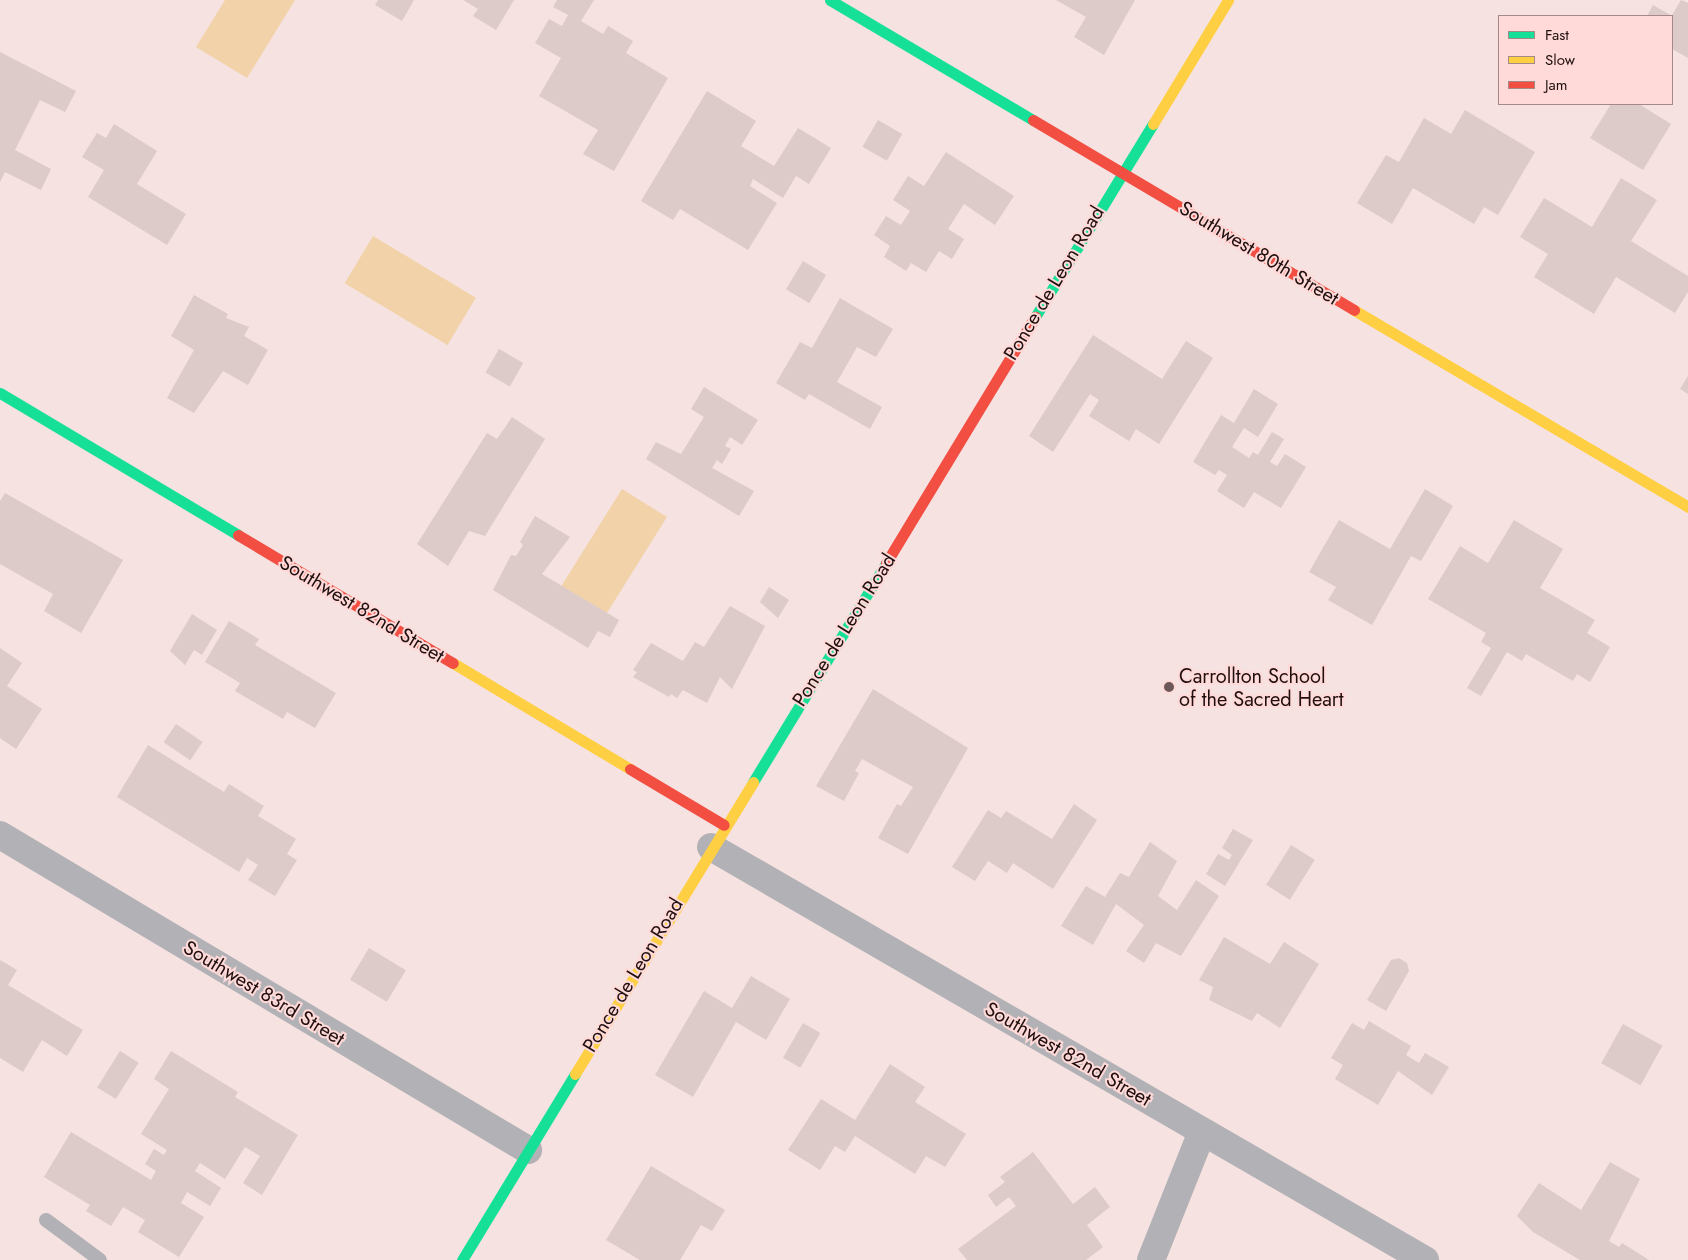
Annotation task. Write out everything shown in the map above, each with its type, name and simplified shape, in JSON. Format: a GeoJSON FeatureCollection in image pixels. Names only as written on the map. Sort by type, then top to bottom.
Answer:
{"type":"FeatureCollection","features":[{"type":"Feature","properties":{"kind":"street","name":"Southwest 80th Street"},"geometry":{"type":"LineString","coordinates":[[830,0],[1688,507]]}},
{"type":"Feature","properties":{"kind":"street","name":"Ponce de Leon Road"},"geometry":{"type":"LineString","coordinates":[[462,1260],[718,836],[1228,0]]}},
{"type":"Feature","properties":{"kind":"street","name":"Southwest 82nd Street"},"geometry":{"type":"LineString","coordinates":[[0,393],[1202,1132],[1425,1260]]}},
{"type":"Feature","properties":{"kind":"street","name":"Southwest 83rd Street"},"geometry":{"type":"LineString","coordinates":[[0,835],[528,1150]]}},
{"type":"Feature","properties":{"kind":"street"},"geometry":{"type":"LineString","coordinates":[[1151,1260],[1202,1132]]}},
{"type":"Feature","properties":{"kind":"lane"},"geometry":{"type":"LineString","coordinates":[[46,1220],[100,1260]]}},
{"type":"Feature","properties":{"kind":"shaded area"},"geometry":{"type":"Polygon","coordinates":[[[225,0],[295,0],[247,78],[196,47],[225,0]]]}},
{"type":"Feature","properties":{"kind":"shaded area"},"geometry":{"type":"Polygon","coordinates":[[[373,236],[476,298],[448,345],[345,283],[373,236]]]}},
{"type":"Feature","properties":{"kind":"shaded area"},"geometry":{"type":"Polygon","coordinates":[[[622,489],[667,517],[606,615],[561,587],[622,489]]]}},
{"type":"Feature","properties":{"kind":"building"},"geometry":{"type":"Polygon","coordinates":[[[378,0],[414,0],[402,21],[375,5],[378,0]]]}},
{"type":"Feature","properties":{"kind":"building"},"geometry":{"type":"Polygon","coordinates":[[[463,0],[514,0],[496,30],[473,16],[478,9],[463,0]]]}},
{"type":"Feature","properties":{"kind":"building"},"geometry":{"type":"Polygon","coordinates":[[[557,0],[594,0],[581,21],[603,34],[608,26],[633,41],[626,53],[668,78],[614,171],[583,154],[598,130],[539,96],[561,58],[535,43],[549,19],[562,26],[568,15],[553,7],[557,0]]]}},
{"type":"Feature","properties":{"kind":"building"},"geometry":{"type":"Polygon","coordinates":[[[1056,0],[1135,0],[1104,55],[1074,37],[1086,17],[1056,0]]]}},
{"type":"Feature","properties":{"kind":"building"},"geometry":{"type":"Polygon","coordinates":[[[1681,0],[1688,3],[1688,58],[1673,50],[1672,15],[1681,0]]]}},
{"type":"Feature","properties":{"kind":"building"},"geometry":{"type":"Polygon","coordinates":[[[1653,5],[1670,15],[1648,15],[1653,5]]]}},
{"type":"Feature","properties":{"kind":"building"},"geometry":{"type":"Polygon","coordinates":[[[0,52],[76,91],[65,112],[40,100],[15,150],[51,169],[41,190],[5,172],[0,182],[0,52]]]}},
{"type":"Feature","properties":{"kind":"building"},"geometry":{"type":"Polygon","coordinates":[[[707,91],[756,121],[741,146],[774,166],[798,128],[831,148],[809,184],[796,176],[783,198],[753,179],[750,186],[777,203],[748,250],[680,209],[673,220],[641,201],[707,91]]]}},
{"type":"Feature","properties":{"kind":"building"},"geometry":{"type":"Polygon","coordinates":[[[1610,105],[1641,105],[1671,124],[1643,170],[1590,138],[1610,105]]]}},
{"type":"Feature","properties":{"kind":"building"},"geometry":{"type":"Polygon","coordinates":[[[1465,110],[1535,152],[1498,215],[1484,207],[1474,224],[1413,188],[1392,224],[1357,203],[1386,155],[1399,162],[1424,118],[1451,134],[1465,110]]]}},
{"type":"Feature","properties":{"kind":"building"},"geometry":{"type":"Polygon","coordinates":[[[878,120],[902,134],[887,161],[862,147],[878,120]]]}},
{"type":"Feature","properties":{"kind":"building"},"geometry":{"type":"Polygon","coordinates":[[[114,124],[157,151],[137,184],[186,214],[167,245],[88,197],[104,170],[82,157],[97,133],[106,138],[114,124]]]}},
{"type":"Feature","properties":{"kind":"building"},"geometry":{"type":"Polygon","coordinates":[[[946,152],[1014,196],[995,225],[964,204],[948,229],[964,239],[952,259],[939,251],[926,272],[911,263],[906,271],[884,257],[890,246],[874,235],[886,216],[901,225],[910,211],[893,200],[908,176],[924,186],[946,152]]]}},
{"type":"Feature","properties":{"kind":"building"},"geometry":{"type":"Polygon","coordinates":[[[1621,178],[1657,200],[1631,241],[1688,276],[1688,292],[1675,313],[1616,277],[1594,314],[1534,277],[1548,254],[1520,237],[1544,198],[1592,227],[1621,178]]]}},
{"type":"Feature","properties":{"kind":"building"},"geometry":{"type":"Polygon","coordinates":[[[803,261],[826,275],[809,303],[786,289],[803,261]]]}},
{"type":"Feature","properties":{"kind":"building"},"geometry":{"type":"Polygon","coordinates":[[[194,295],[228,314],[226,318],[249,327],[244,336],[268,350],[248,385],[223,371],[194,413],[167,398],[194,350],[171,336],[194,295]]]}},
{"type":"Feature","properties":{"kind":"building"},"geometry":{"type":"Polygon","coordinates":[[[840,298],[893,329],[876,357],[857,347],[837,382],[882,407],[870,429],[809,394],[805,400],[776,383],[800,342],[812,348],[840,298]]]}},
{"type":"Feature","properties":{"kind":"building"},"geometry":{"type":"Polygon","coordinates":[[[1093,335],[1162,379],[1186,341],[1213,358],[1159,444],[1136,429],[1129,441],[1089,416],[1099,400],[1090,394],[1053,452],[1029,436],[1093,335]]]}},
{"type":"Feature","properties":{"kind":"building"},"geometry":{"type":"Polygon","coordinates":[[[499,349],[523,363],[510,386],[486,372],[499,349]]]}},
{"type":"Feature","properties":{"kind":"building"},"geometry":{"type":"Polygon","coordinates":[[[1688,376],[1688,394],[1680,389],[1688,376]]]}},
{"type":"Feature","properties":{"kind":"building"},"geometry":{"type":"Polygon","coordinates":[[[704,387],[758,420],[742,445],[730,437],[725,446],[731,449],[722,464],[717,460],[712,468],[754,491],[739,516],[646,459],[656,442],[681,454],[704,417],[691,409],[704,387]]]}},
{"type":"Feature","properties":{"kind":"building"},"geometry":{"type":"Polygon","coordinates":[[[1254,389],[1278,404],[1258,437],[1244,428],[1232,447],[1249,458],[1253,452],[1258,455],[1272,432],[1284,439],[1270,462],[1277,466],[1285,454],[1306,467],[1281,508],[1254,492],[1244,508],[1217,491],[1227,475],[1219,470],[1215,475],[1193,462],[1221,415],[1234,423],[1254,389]]]}},
{"type":"Feature","properties":{"kind":"building"},"geometry":{"type":"Polygon","coordinates":[[[512,417],[545,439],[485,536],[469,531],[448,566],[417,544],[487,433],[497,439],[512,417]]]}},
{"type":"Feature","properties":{"kind":"building"},"geometry":{"type":"Polygon","coordinates":[[[1425,489],[1453,506],[1421,561],[1411,556],[1372,625],[1328,600],[1336,587],[1309,572],[1339,520],[1390,549],[1425,489]]]}},
{"type":"Feature","properties":{"kind":"building"},"geometry":{"type":"Polygon","coordinates":[[[5,493],[123,560],[81,633],[44,611],[53,594],[0,564],[0,501],[5,493]]]}},
{"type":"Feature","properties":{"kind":"building"},"geometry":{"type":"Polygon","coordinates":[[[535,516],[570,537],[542,574],[619,620],[610,637],[598,631],[588,648],[493,590],[511,555],[516,556],[523,545],[520,542],[535,516]]]}},
{"type":"Feature","properties":{"kind":"building"},"geometry":{"type":"Polygon","coordinates":[[[1514,520],[1563,549],[1540,588],[1595,620],[1587,633],[1610,647],[1590,682],[1577,674],[1573,681],[1526,654],[1522,661],[1507,652],[1481,696],[1467,688],[1491,648],[1481,642],[1486,633],[1428,599],[1460,546],[1488,563],[1514,520]]]}},
{"type":"Feature","properties":{"kind":"building"},"geometry":{"type":"Polygon","coordinates":[[[769,587],[789,600],[778,618],[760,602],[769,587]]]}},
{"type":"Feature","properties":{"kind":"building"},"geometry":{"type":"Polygon","coordinates":[[[730,606],[765,626],[732,689],[720,677],[707,703],[683,690],[677,698],[671,694],[669,697],[633,677],[637,672],[633,670],[651,643],[683,661],[695,642],[704,647],[730,606]]]}},
{"type":"Feature","properties":{"kind":"building"},"geometry":{"type":"Polygon","coordinates":[[[192,614],[217,630],[202,655],[194,650],[185,665],[170,651],[192,614]]]}},
{"type":"Feature","properties":{"kind":"building"},"geometry":{"type":"Polygon","coordinates":[[[229,621],[259,639],[255,645],[336,693],[315,728],[287,712],[283,719],[235,691],[240,683],[205,662],[229,621]]]}},
{"type":"Feature","properties":{"kind":"building"},"geometry":{"type":"Polygon","coordinates":[[[0,648],[22,663],[7,686],[42,709],[16,749],[0,738],[0,648]]]}},
{"type":"Feature","properties":{"kind":"building"},"geometry":{"type":"Polygon","coordinates":[[[873,689],[968,748],[908,854],[878,838],[897,804],[901,806],[913,787],[862,759],[855,771],[859,773],[844,801],[816,786],[873,689]]]}},
{"type":"Feature","properties":{"kind":"building"},"geometry":{"type":"Polygon","coordinates":[[[176,724],[203,742],[190,760],[164,742],[176,724]]]}},
{"type":"Feature","properties":{"kind":"building"},"geometry":{"type":"Polygon","coordinates":[[[148,745],[224,792],[229,784],[264,806],[258,816],[296,839],[287,854],[297,860],[275,896],[248,880],[258,865],[247,858],[239,872],[117,797],[148,745]]]}},
{"type":"Feature","properties":{"kind":"building"},"geometry":{"type":"Polygon","coordinates":[[[1074,804],[1097,820],[1053,889],[1013,863],[1007,873],[988,861],[975,881],[952,867],[988,810],[1001,818],[1006,811],[1052,839],[1074,804]]]}},
{"type":"Feature","properties":{"kind":"building"},"geometry":{"type":"Polygon","coordinates":[[[1233,829],[1253,840],[1225,886],[1206,874],[1218,854],[1229,860],[1232,855],[1222,848],[1233,829]]]}},
{"type":"Feature","properties":{"kind":"building"},"geometry":{"type":"Polygon","coordinates":[[[1150,842],[1177,861],[1158,896],[1177,910],[1196,880],[1219,896],[1181,956],[1156,943],[1144,963],[1126,951],[1144,925],[1116,904],[1093,945],[1061,926],[1086,886],[1105,897],[1120,873],[1129,877],[1150,842]]]}},
{"type":"Feature","properties":{"kind":"building"},"geometry":{"type":"Polygon","coordinates":[[[1291,845],[1315,860],[1290,900],[1266,885],[1291,845]]]}},
{"type":"Feature","properties":{"kind":"building"},"geometry":{"type":"Polygon","coordinates":[[[1224,937],[1270,964],[1284,942],[1319,964],[1280,1028],[1257,1013],[1252,1021],[1209,1000],[1213,987],[1199,980],[1224,937]]]}},
{"type":"Feature","properties":{"kind":"building"},"geometry":{"type":"Polygon","coordinates":[[[369,948],[406,970],[387,1002],[350,980],[369,948]]]}},
{"type":"Feature","properties":{"kind":"building"},"geometry":{"type":"Polygon","coordinates":[[[1399,958],[1407,963],[1409,971],[1386,1011],[1367,1000],[1391,960],[1399,958]]]}},
{"type":"Feature","properties":{"kind":"building"},"geometry":{"type":"Polygon","coordinates":[[[0,960],[17,970],[8,985],[83,1030],[67,1056],[42,1040],[23,1072],[0,1058],[0,960]]]}},
{"type":"Feature","properties":{"kind":"building"},"geometry":{"type":"Polygon","coordinates":[[[751,976],[790,999],[766,1040],[736,1022],[693,1097],[655,1075],[704,991],[732,1008],[751,976]]]}},
{"type":"Feature","properties":{"kind":"building"},"geometry":{"type":"Polygon","coordinates":[[[1369,1021],[1411,1046],[1406,1055],[1419,1063],[1425,1053],[1449,1067],[1432,1095],[1398,1071],[1378,1105],[1335,1079],[1343,1065],[1331,1058],[1352,1023],[1364,1030],[1369,1021]]]}},
{"type":"Feature","properties":{"kind":"building"},"geometry":{"type":"Polygon","coordinates":[[[803,1023],[820,1033],[800,1068],[783,1058],[803,1023]]]}},
{"type":"Feature","properties":{"kind":"building"},"geometry":{"type":"Polygon","coordinates":[[[1623,1024],[1662,1046],[1641,1085],[1601,1063],[1623,1024]]]}},
{"type":"Feature","properties":{"kind":"building"},"geometry":{"type":"Polygon","coordinates":[[[120,1051],[139,1063],[116,1099],[97,1087],[120,1051]]]}},
{"type":"Feature","properties":{"kind":"building"},"geometry":{"type":"Polygon","coordinates":[[[171,1051],[238,1092],[235,1097],[298,1135],[262,1195],[243,1183],[260,1156],[245,1147],[225,1179],[200,1163],[195,1171],[221,1188],[210,1206],[187,1192],[181,1203],[204,1217],[179,1257],[138,1232],[145,1220],[123,1207],[111,1226],[86,1211],[90,1205],[44,1177],[71,1132],[151,1180],[156,1171],[145,1164],[154,1149],[164,1155],[167,1150],[141,1134],[169,1089],[154,1079],[171,1051]]]}},
{"type":"Feature","properties":{"kind":"building"},"geometry":{"type":"Polygon","coordinates":[[[890,1064],[925,1087],[915,1102],[966,1134],[945,1167],[926,1156],[915,1174],[855,1136],[845,1152],[835,1146],[820,1170],[788,1150],[821,1099],[855,1120],[890,1064]]]}},
{"type":"Feature","properties":{"kind":"building"},"geometry":{"type":"Polygon","coordinates":[[[1033,1152],[1073,1204],[1095,1187],[1110,1207],[1087,1225],[1103,1247],[1086,1260],[967,1260],[958,1249],[1016,1206],[1009,1197],[996,1207],[988,1195],[1005,1182],[1000,1177],[1033,1152]]]}},
{"type":"Feature","properties":{"kind":"building"},"geometry":{"type":"Polygon","coordinates":[[[1610,1162],[1640,1179],[1609,1241],[1619,1247],[1622,1243],[1649,1260],[1580,1260],[1533,1232],[1517,1216],[1539,1183],[1581,1210],[1610,1162]]]}},
{"type":"Feature","properties":{"kind":"building"},"geometry":{"type":"Polygon","coordinates":[[[651,1166],[725,1210],[712,1231],[701,1225],[680,1260],[640,1260],[606,1240],[651,1166]]]}},
{"type":"Feature","properties":{"kind":"traffic: fast"},"geometry":{"type":"LineString","coordinates":[[830,0],[1033,120]]}},
{"type":"Feature","properties":{"kind":"traffic: fast"},"geometry":{"type":"LineString","coordinates":[[1035,317],[1153,124]]}},
{"type":"Feature","properties":{"kind":"traffic: fast"},"geometry":{"type":"LineString","coordinates":[[0,393],[238,535]]}},
{"type":"Feature","properties":{"kind":"traffic: fast"},"geometry":{"type":"LineString","coordinates":[[753,782],[886,563]]}},
{"type":"Feature","properties":{"kind":"traffic: fast"},"geometry":{"type":"LineString","coordinates":[[462,1260],[575,1074]]}},
{"type":"Feature","properties":{"kind":"traffic: slow"},"geometry":{"type":"LineString","coordinates":[[1153,124],[1228,0]]}},
{"type":"Feature","properties":{"kind":"traffic: slow"},"geometry":{"type":"LineString","coordinates":[[1354,310],[1688,507]]}},
{"type":"Feature","properties":{"kind":"traffic: slow"},"geometry":{"type":"LineString","coordinates":[[453,663],[630,769]]}},
{"type":"Feature","properties":{"kind":"traffic: slow"},"geometry":{"type":"LineString","coordinates":[[575,1074],[753,782]]}},
{"type":"Feature","properties":{"kind":"traffic: jam"},"geometry":{"type":"LineString","coordinates":[[1033,120],[1354,310]]}},
{"type":"Feature","properties":{"kind":"traffic: jam"},"geometry":{"type":"LineString","coordinates":[[886,563],[1035,317]]}},
{"type":"Feature","properties":{"kind":"traffic: jam"},"geometry":{"type":"LineString","coordinates":[[238,535],[453,663]]}},
{"type":"Feature","properties":{"kind":"traffic: jam"},"geometry":{"type":"LineString","coordinates":[[630,769],[724,825]]}},
{"type":"Feature","properties":{"kind":"place","name":"Carrollton School of the Sacred Heart"},"geometry":{"type":"Point","coordinates":[1169,687]}}]}
